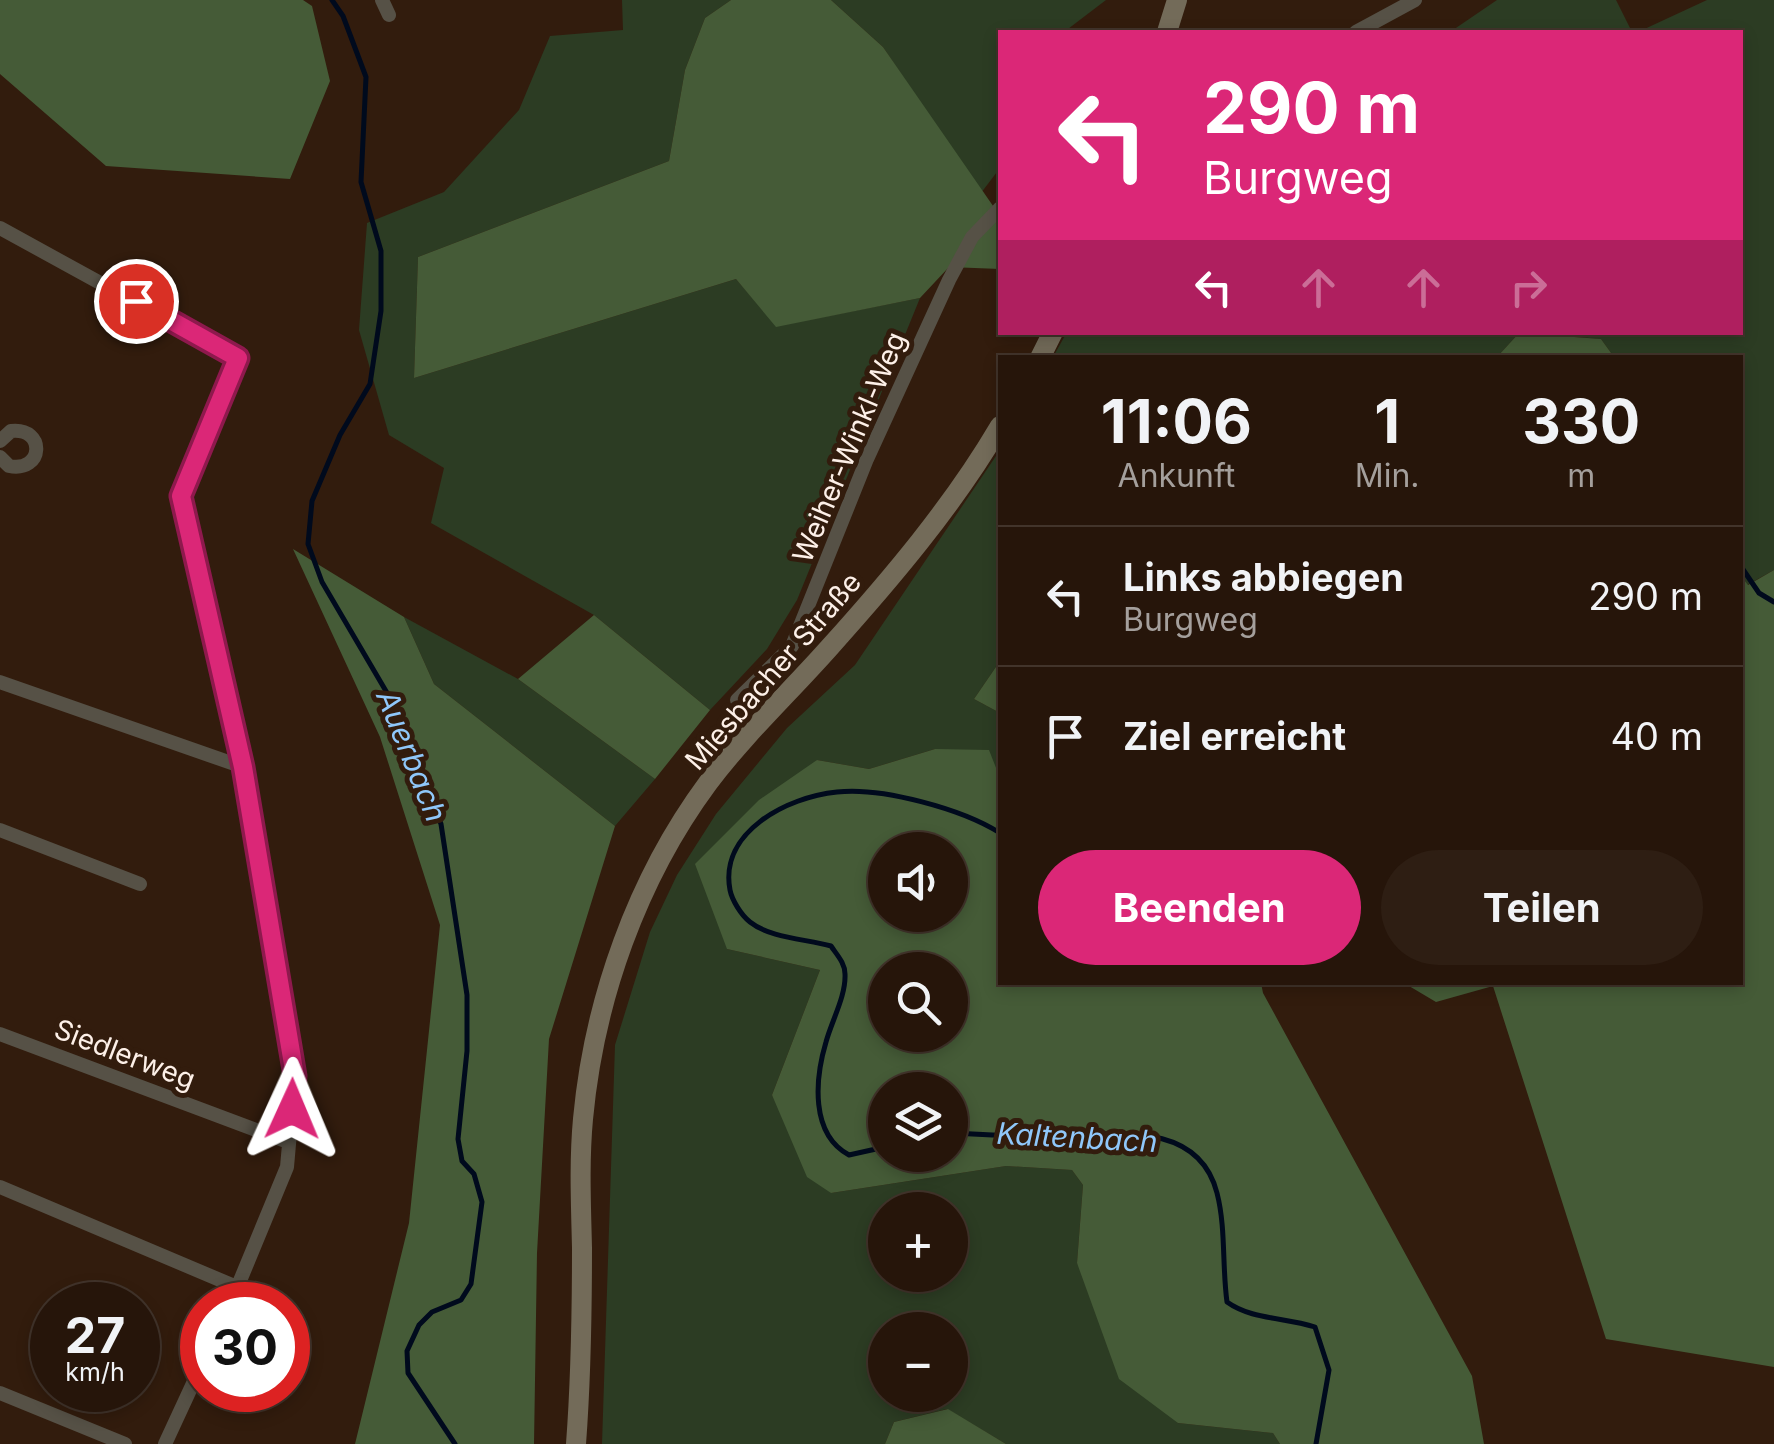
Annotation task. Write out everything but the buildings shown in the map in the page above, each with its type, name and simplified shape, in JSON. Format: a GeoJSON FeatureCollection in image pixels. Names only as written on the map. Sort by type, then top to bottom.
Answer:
{"type":"FeatureCollection","features":[{"type":"Feature","properties":{"kind":"main road"},"geometry":{"type":"LineString","coordinates":[[1168,30],[1177,0]]}},
{"type":"Feature","properties":{"kind":"main road","name":"Miesbacher Straße"},"geometry":{"type":"LineString","coordinates":[[576,1444],[582,1362],[583,1120],[602,1007],[631,923],[658,862],[707,785],[889,580],[944,509],[998,429]]}},
{"type":"Feature","properties":{"kind":"street"},"geometry":{"type":"LineString","coordinates":[[382,0],[389,15]]}},
{"type":"Feature","properties":{"kind":"street"},"geometry":{"type":"LineString","coordinates":[[1359,30],[1391,6],[1415,0]]}},
{"type":"Feature","properties":{"kind":"street","name":"Weiher-Winkl-Weg"},"geometry":{"type":"LineString","coordinates":[[737,700],[792,646],[867,459],[949,280],[972,237],[998,210]]}},
{"type":"Feature","properties":{"kind":"street"},"geometry":{"type":"LineString","coordinates":[[0,228],[238,358],[181,496],[243,767],[295,1076],[287,1167],[240,1282]]}},
{"type":"Feature","properties":{"kind":"street"},"geometry":{"type":"LineString","coordinates":[[0,457],[15,468],[28,465],[36,455],[36,443],[28,433],[16,430],[2,436]]}},
{"type":"Feature","properties":{"kind":"street"},"geometry":{"type":"LineString","coordinates":[[0,682],[243,767]]}},
{"type":"Feature","properties":{"kind":"street"},"geometry":{"type":"LineString","coordinates":[[0,830],[140,884]]}},
{"type":"Feature","properties":{"kind":"street","name":"Siedlerweg"},"geometry":{"type":"LineString","coordinates":[[0,1034],[288,1142]]}},
{"type":"Feature","properties":{"kind":"street"},"geometry":{"type":"LineString","coordinates":[[0,1187],[224,1282]]}},
{"type":"Feature","properties":{"kind":"street"},"geometry":{"type":"LineString","coordinates":[[0,1392],[125,1444]]}},
{"type":"Feature","properties":{"kind":"street"},"geometry":{"type":"LineString","coordinates":[[165,1444],[180,1412]]}},
{"type":"Feature","properties":{"kind":"green space"},"geometry":{"type":"Polygon","coordinates":[[[0,0],[303,0],[312,6],[330,81],[290,179],[106,166],[0,74],[0,0]]]}},
{"type":"Feature","properties":{"kind":"green space"},"geometry":{"type":"Polygon","coordinates":[[[622,0],[731,0],[705,18],[685,70],[669,161],[418,257],[414,378],[736,279],[777,326],[920,298],[797,600],[767,649],[710,710],[594,615],[431,523],[444,468],[389,435],[359,330],[367,223],[444,192],[519,110],[550,36],[623,30],[622,0]]]}},
{"type":"Feature","properties":{"kind":"green space"},"geometry":{"type":"Polygon","coordinates":[[[731,0],[831,0],[883,47],[998,213],[998,269],[949,267],[920,298],[776,327],[736,279],[414,378],[418,257],[669,161],[685,70],[705,18],[731,0]]]}},
{"type":"Feature","properties":{"kind":"green space"},"geometry":{"type":"Polygon","coordinates":[[[831,0],[1106,0],[1067,30],[998,30],[998,171],[981,193],[883,47],[831,0]]]}},
{"type":"Feature","properties":{"kind":"green space"},"geometry":{"type":"Polygon","coordinates":[[[1497,0],[1616,0],[1631,30],[1453,30],[1497,0]]]}},
{"type":"Feature","properties":{"kind":"green space"},"geometry":{"type":"Polygon","coordinates":[[[1707,0],[1774,0],[1774,570],[1747,585],[1743,579],[1743,355],[1613,355],[1601,339],[1553,335],[1743,335],[1743,30],[1642,30],[1707,0]]]}},
{"type":"Feature","properties":{"kind":"green space"},"geometry":{"type":"Polygon","coordinates":[[[1065,335],[1517,335],[1499,355],[1054,355],[1065,335]]]}},
{"type":"Feature","properties":{"kind":"green space"},"geometry":{"type":"Polygon","coordinates":[[[1517,335],[1546,335],[1601,339],[1613,355],[1499,355],[1517,335]]]}},
{"type":"Feature","properties":{"kind":"green space"},"geometry":{"type":"Polygon","coordinates":[[[998,453],[998,664],[974,699],[998,712],[998,777],[935,749],[869,769],[817,760],[727,949],[820,970],[772,1095],[831,1193],[1006,1166],[1072,1170],[1083,1185],[1077,1263],[1178,1423],[1273,1433],[1280,1444],[1006,1444],[952,1412],[968,1412],[968,1312],[868,1312],[868,1412],[935,1412],[894,1422],[885,1444],[602,1444],[615,1045],[650,932],[677,875],[716,814],[787,728],[855,665],[998,453]]]}},
{"type":"Feature","properties":{"kind":"green space"},"geometry":{"type":"Polygon","coordinates":[[[293,549],[404,617],[434,684],[615,826],[549,1039],[537,1253],[534,1444],[355,1444],[409,1223],[440,925],[380,737],[293,549]]]}},
{"type":"Feature","properties":{"kind":"green space"},"geometry":{"type":"Polygon","coordinates":[[[1774,570],[1774,1367],[1606,1339],[1493,986],[1436,1002],[1407,985],[1743,985],[1743,579],[1748,585],[1774,570]]]}},
{"type":"Feature","properties":{"kind":"green space"},"geometry":{"type":"Polygon","coordinates":[[[594,615],[710,710],[655,779],[518,679],[594,615]]]}},
{"type":"Feature","properties":{"kind":"green space"},"geometry":{"type":"Polygon","coordinates":[[[404,617],[518,679],[655,779],[615,826],[434,684],[404,617]]]}},
{"type":"Feature","properties":{"kind":"green space"},"geometry":{"type":"Polygon","coordinates":[[[998,664],[998,712],[974,699],[998,664]]]}},
{"type":"Feature","properties":{"kind":"green space"},"geometry":{"type":"Polygon","coordinates":[[[935,749],[989,750],[998,773],[998,985],[1261,985],[1472,1376],[1484,1444],[1280,1444],[1273,1433],[1178,1423],[1119,1379],[1077,1263],[1083,1185],[1072,1170],[1006,1166],[968,1172],[968,1072],[868,1072],[868,1172],[967,1172],[831,1193],[807,1177],[772,1095],[820,970],[727,949],[695,864],[759,800],[817,760],[869,769],[935,749]]]}},
{"type":"Feature","properties":{"kind":"green space"},"geometry":{"type":"Polygon","coordinates":[[[953,1412],[1006,1444],[885,1444],[894,1422],[953,1412]]]}},
{"type":"Feature","properties":{"kind":"waterway","name":"Auerbach"},"geometry":{"type":"LineString","coordinates":[[332,0],[343,16],[366,77],[361,182],[381,251],[381,311],[370,384],[340,435],[312,501],[308,544],[322,582],[400,715],[441,824],[467,995],[467,1051],[458,1139],[462,1161],[474,1174],[482,1202],[471,1284],[461,1300],[432,1312],[419,1325],[407,1351],[408,1373],[455,1444]]}},
{"type":"Feature","properties":{"kind":"waterway","name":"Kaltenbach"},"geometry":{"type":"LineString","coordinates":[[1743,569],[1759,593],[1774,602]]}},
{"type":"Feature","properties":{"kind":"waterway","name":"Kaltenbach"},"geometry":{"type":"LineString","coordinates":[[868,1151],[849,1155],[836,1146],[827,1134],[819,1105],[819,1072],[843,991],[844,966],[831,946],[768,932],[747,919],[730,890],[729,869],[735,851],[746,835],[778,810],[837,792],[898,796],[965,816],[998,832]]}},
{"type":"Feature","properties":{"kind":"waterway","name":"Kaltenbach"},"geometry":{"type":"LineString","coordinates":[[968,1134],[1149,1136],[1191,1152],[1207,1169],[1217,1193],[1227,1302],[1258,1315],[1315,1327],[1329,1370],[1316,1444]]}},
{"type":"Feature","properties":{"kind":"route"},"geometry":{"type":"LineString","coordinates":[[136,301],[238,358],[181,496],[243,767],[295,1076],[292,1109]]}}]}
